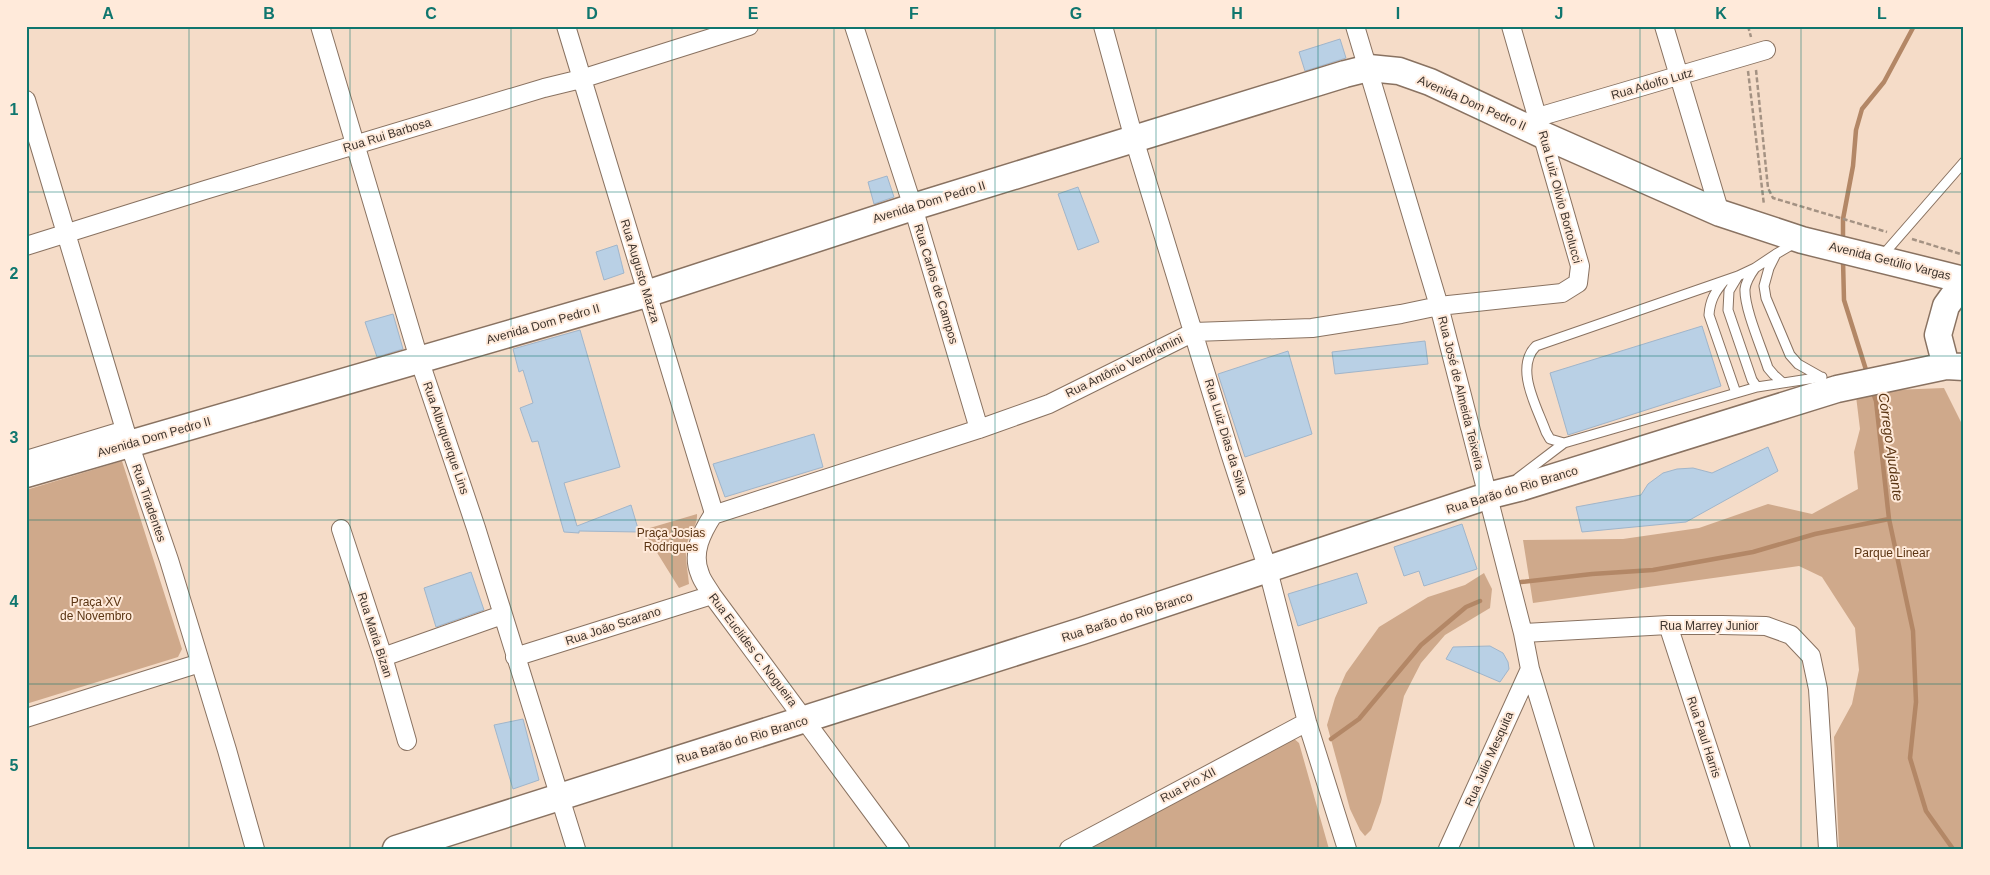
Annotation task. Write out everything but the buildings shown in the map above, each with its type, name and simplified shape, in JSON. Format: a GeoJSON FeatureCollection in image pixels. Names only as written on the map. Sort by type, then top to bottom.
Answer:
{"type":"FeatureCollection","features":[{"type":"Feature","properties":{"kind":"main road","name":"Avenida Dom Pedro II"},"geometry":{"type":"LineString","coordinates":[[26,474],[127,436],[419,359],[646,294],[913,207],[1134,138],[1369,68],[1399,71],[1430,82],[1541,126],[1720,213],[1768,230],[1810,241]]}},
{"type":"Feature","properties":{"kind":"main road","name":"Avenida Getúlio Vargas"},"geometry":{"type":"LineString","coordinates":[[1810,241],[1964,280]]}},
{"type":"Feature","properties":{"kind":"main road"},"geometry":{"type":"LineString","coordinates":[[1854,386],[1890,378],[1960,367],[1938,335],[1946,306],[1964,280]]}},
{"type":"Feature","properties":{"kind":"main road","name":"Rua Barão do Rio Branco"},"geometry":{"type":"LineString","coordinates":[[396,849],[806,720],[1492,495],[1837,389],[1854,386]]}},
{"type":"Feature","properties":{"kind":"street","name":"Rua Albuquerque Lins"},"geometry":{"type":"LineString","coordinates":[[320,26],[419,359],[476,528],[576,849]]}},
{"type":"Feature","properties":{"kind":"street","name":"Rua Augusto Mazza"},"geometry":{"type":"LineString","coordinates":[[566,26],[713,515]]}},
{"type":"Feature","properties":{"kind":"street","name":"Rua Rui Barbosa"},"geometry":{"type":"LineString","coordinates":[[26,246],[356,144],[544,88],[582,79],[749,26]]}},
{"type":"Feature","properties":{"kind":"street","name":"Rua Carlos de Campos"},"geometry":{"type":"LineString","coordinates":[[854,26],[913,207],[979,429]]}},
{"type":"Feature","properties":{"kind":"street","name":"Rua Luiz Dias da Silva"},"geometry":{"type":"LineString","coordinates":[[1103,26],[1134,138],[1230,453],[1268,570],[1307,722],[1346,849]]}},
{"type":"Feature","properties":{"kind":"street","name":"Rua José de Almeida Teixeira"},"geometry":{"type":"LineString","coordinates":[[1355,26],[1440,306],[1492,495],[1530,669],[1585,849]]}},
{"type":"Feature","properties":{"kind":"street","name":"Rua Luiz Olivio Bortolucci"},"geometry":{"type":"LineString","coordinates":[[1511,26],[1580,266],[1578,283]]}},
{"type":"Feature","properties":{"kind":"street"},"geometry":{"type":"LineString","coordinates":[[1664,26],[1720,213]]}},
{"type":"Feature","properties":{"kind":"street","name":"Rua Adolfo Lutz"},"geometry":{"type":"LineString","coordinates":[[1541,126],[1680,76],[1760,52]]}},
{"type":"Feature","properties":{"kind":"street","name":"Rua Tiradentes"},"geometry":{"type":"LineString","coordinates":[[26,100],[127,436],[169,560],[256,849]]}},
{"type":"Feature","properties":{"kind":"street","name":"Rua Antônio Vendramini"},"geometry":{"type":"LineString","coordinates":[[713,515],[979,429],[1054,401],[1194,332],[1312,328],[1392,316],[1440,306],[1562,293],[1578,283]]}},
{"type":"Feature","properties":{"kind":"street"},"geometry":{"type":"LineString","coordinates":[[26,460],[127,436]]}},
{"type":"Feature","properties":{"kind":"street","name":"Rua Euclides C. Nogueira"},"geometry":{"type":"LineString","coordinates":[[713,515],[701,533],[697,551],[699,573],[712,595],[900,849]]}},
{"type":"Feature","properties":{"kind":"street","name":"Rua Maria Bizan"},"geometry":{"type":"LineString","coordinates":[[340,529],[383,657],[407,741]]}},
{"type":"Feature","properties":{"kind":"street","name":"Rua João Scarano"},"geometry":{"type":"LineString","coordinates":[[515,657],[712,595]]}},
{"type":"Feature","properties":{"kind":"street"},"geometry":{"type":"LineString","coordinates":[[383,657],[502,615]]}},
{"type":"Feature","properties":{"kind":"street","name":"Rua Marrey Junior"},"geometry":{"type":"LineString","coordinates":[[1523,634],[1668,625],[1766,626],[1791,635],[1811,656],[1818,689],[1828,849]]}},
{"type":"Feature","properties":{"kind":"street","name":"Rua Paul Harris"},"geometry":{"type":"LineString","coordinates":[[1668,625],[1741,849]]}},
{"type":"Feature","properties":{"kind":"street"},"geometry":{"type":"LineString","coordinates":[[26,718],[200,663]]}},
{"type":"Feature","properties":{"kind":"street","name":"Rua Julio Mesquita"},"geometry":{"type":"LineString","coordinates":[[1448,849],[1530,669]]}},
{"type":"Feature","properties":{"kind":"street","name":"Rua Pio XII"},"geometry":{"type":"LineString","coordinates":[[1070,849],[1307,722]]}},
{"type":"Feature","properties":{"kind":"lane"},"geometry":{"type":"LineString","coordinates":[[1880,258],[1964,162]]}},
{"type":"Feature","properties":{"kind":"lane"},"geometry":{"type":"LineString","coordinates":[[1564,443],[1550,439],[1526,378],[1528,358],[1536,346],[1738,276],[1755,268],[1785,247],[1810,241]]}},
{"type":"Feature","properties":{"kind":"lane"},"geometry":{"type":"LineString","coordinates":[[1776,254],[1765,277],[1764,286],[1766,298],[1790,355],[1808,371],[1854,386]]}},
{"type":"Feature","properties":{"kind":"lane"},"geometry":{"type":"LineString","coordinates":[[1755,268],[1747,280],[1745,291],[1747,305],[1768,368],[1774,376],[1784,383]]}},
{"type":"Feature","properties":{"kind":"lane"},"geometry":{"type":"LineString","coordinates":[[1738,276],[1729,291],[1728,310],[1752,380],[1757,387]]}},
{"type":"Feature","properties":{"kind":"lane"},"geometry":{"type":"LineString","coordinates":[[1724,280],[1710,303],[1710,315],[1736,393]]}},
{"type":"Feature","properties":{"kind":"lane"},"geometry":{"type":"LineString","coordinates":[[1492,495],[1564,443],[1757,387],[1822,377]]}},
{"type":"Feature","properties":{"kind":"path"},"geometry":{"type":"LineString","coordinates":[[1760,52],[1768,188],[1773,198],[1859,224]]}},
{"type":"Feature","properties":{"kind":"path"},"geometry":{"type":"LineString","coordinates":[[1760,52],[1747,72],[1758,170],[1768,230]]}},
{"type":"Feature","properties":{"kind":"green space","name":"Parque Linear"},"geometry":{"type":"Polygon","coordinates":[[[1944,388],[1964,428],[1964,849],[1839,849],[1834,737],[1852,704],[1859,670],[1855,628],[1822,577],[1799,566],[1533,603],[1523,540],[1623,539],[1699,528],[1768,504],[1812,514],[1858,489],[1854,452],[1860,429],[1856,396],[1893,390],[1944,388]]]}},
{"type":"Feature","properties":{"kind":"green space","name":"Praça XV de Novembro"},"geometry":{"type":"Polygon","coordinates":[[[122,461],[182,649],[178,657],[26,704],[26,490],[122,461]]]}},
{"type":"Feature","properties":{"kind":"green space","name":"Praça Josias Rodrigues"},"geometry":{"type":"Polygon","coordinates":[[[697,514],[696,523],[686,548],[689,584],[679,588],[643,530],[697,514]]]}},
{"type":"Feature","properties":{"kind":"green space"},"geometry":{"type":"Polygon","coordinates":[[[1484,573],[1492,589],[1490,608],[1445,635],[1421,663],[1404,696],[1381,802],[1371,830],[1365,836],[1350,809],[1327,725],[1335,698],[1346,673],[1379,627],[1428,597],[1465,585],[1484,573]]]}},
{"type":"Feature","properties":{"kind":"green space"},"geometry":{"type":"Polygon","coordinates":[[[1292,737],[1299,743],[1329,849],[1086,849],[1292,737]]]}},
{"type":"Feature","properties":{"kind":"waterway","name":"Córrego Ajudante"},"geometry":{"type":"LineString","coordinates":[[1843,242],[1843,219],[1853,166],[1856,130],[1862,109],[1884,82],[1914,26]]}},
{"type":"Feature","properties":{"kind":"waterway","name":"Córrego Ajudante"},"geometry":{"type":"LineString","coordinates":[[1843,260],[1844,300],[1867,373]]}},
{"type":"Feature","properties":{"kind":"waterway","name":"Córrego Ajudante"},"geometry":{"type":"LineString","coordinates":[[1872,390],[1876,401],[1889,519],[1913,631],[1916,702],[1910,758],[1926,811],[1953,849]]}},
{"type":"Feature","properties":{"kind":"waterway"},"geometry":{"type":"LineString","coordinates":[[1521,582],[1592,574],[1653,570],[1753,552],[1815,534],[1889,519]]}},
{"type":"Feature","properties":{"kind":"waterway"},"geometry":{"type":"LineString","coordinates":[[1331,739],[1359,719],[1421,645],[1466,607],[1480,601]]}}]}
